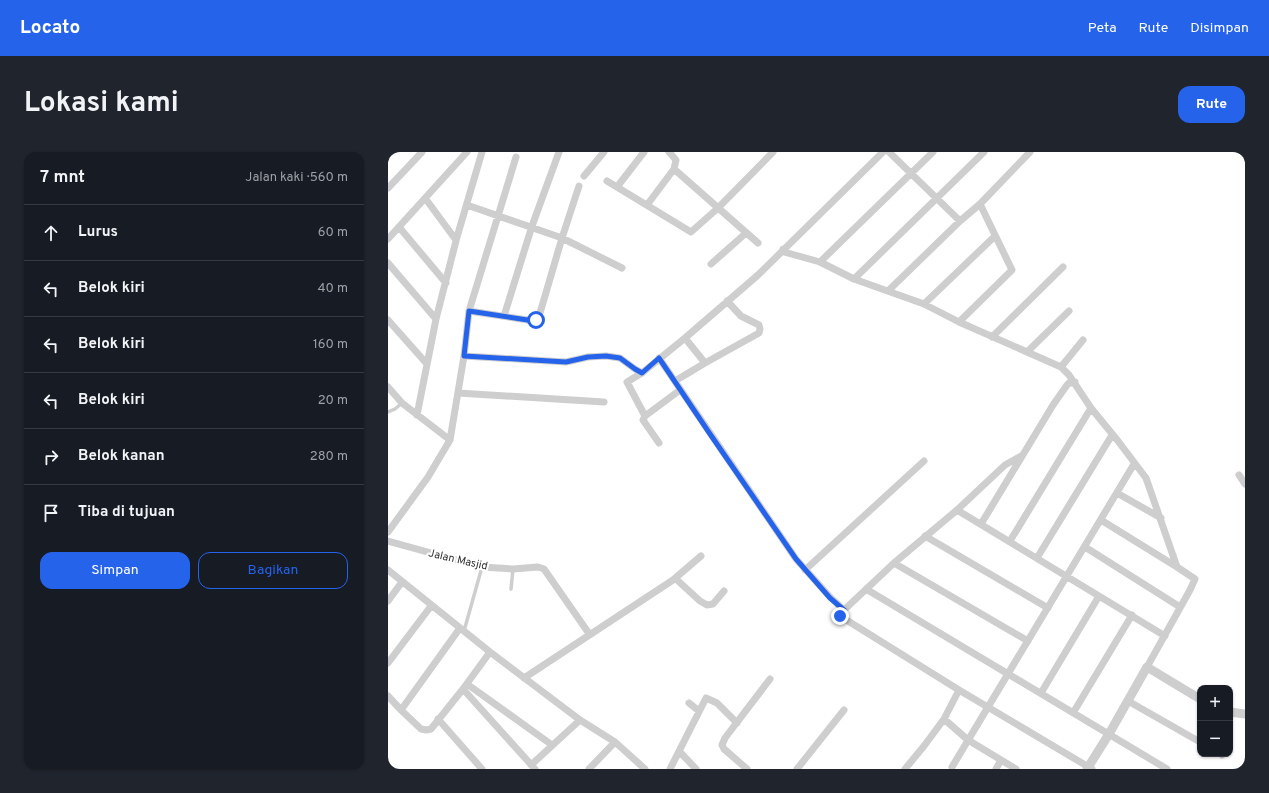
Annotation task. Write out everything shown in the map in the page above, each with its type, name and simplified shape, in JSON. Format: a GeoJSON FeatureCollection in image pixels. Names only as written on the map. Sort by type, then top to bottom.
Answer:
{"type":"FeatureCollection","features":[{"type":"Feature","properties":{"kind":"street"},"geometry":{"type":"LineString","coordinates":[[388,188],[422,152]]}},
{"type":"Feature","properties":{"kind":"street"},"geometry":{"type":"LineString","coordinates":[[388,239],[467,152]]}},
{"type":"Feature","properties":{"kind":"street"},"geometry":{"type":"LineString","coordinates":[[417,415],[436,319],[456,240],[468,205],[482,152]]}},
{"type":"Feature","properties":{"kind":"street"},"geometry":{"type":"LineString","coordinates":[[504,316],[532,226],[559,152]]}},
{"type":"Feature","properties":{"kind":"street"},"geometry":{"type":"LineString","coordinates":[[584,176],[604,152]]}},
{"type":"Feature","properties":{"kind":"street"},"geometry":{"type":"LineString","coordinates":[[617,187],[644,152]]}},
{"type":"Feature","properties":{"kind":"street"},"geometry":{"type":"LineString","coordinates":[[647,205],[674,169],[676,160],[669,152]]}},
{"type":"Feature","properties":{"kind":"street"},"geometry":{"type":"LineString","coordinates":[[607,181],[691,232],[718,208],[773,152]]}},
{"type":"Feature","properties":{"kind":"street"},"geometry":{"type":"LineString","coordinates":[[659,444],[643,420],[645,416],[627,382],[642,373],[685,338],[758,275],[883,152]]}},
{"type":"Feature","properties":{"kind":"street"},"geometry":{"type":"LineString","coordinates":[[890,152],[960,221]]}},
{"type":"Feature","properties":{"kind":"street"},"geometry":{"type":"LineString","coordinates":[[820,262],[933,152]]}},
{"type":"Feature","properties":{"kind":"street"},"geometry":{"type":"LineString","coordinates":[[854,279],[936,197],[984,152]]}},
{"type":"Feature","properties":{"kind":"street"},"geometry":{"type":"LineString","coordinates":[[888,291],[960,221],[980,204],[1030,152]]}},
{"type":"Feature","properties":{"kind":"street"},"geometry":{"type":"LineString","coordinates":[[388,532],[428,477],[450,440],[464,356],[469,311],[516,157]]}},
{"type":"Feature","properties":{"kind":"street"},"geometry":{"type":"LineString","coordinates":[[674,169],[758,244]]}},
{"type":"Feature","properties":{"kind":"street"},"geometry":{"type":"LineString","coordinates":[[469,311],[534,321],[536,320],[540,313],[579,186]]}},
{"type":"Feature","properties":{"kind":"street"},"geometry":{"type":"LineString","coordinates":[[425,198],[456,240]]}},
{"type":"Feature","properties":{"kind":"street"},"geometry":{"type":"LineString","coordinates":[[959,322],[1012,270],[980,204]]}},
{"type":"Feature","properties":{"kind":"street"},"geometry":{"type":"LineString","coordinates":[[468,205],[532,226],[562,238],[622,268]]}},
{"type":"Feature","properties":{"kind":"street"},"geometry":{"type":"LineString","coordinates":[[399,226],[446,282]]}},
{"type":"Feature","properties":{"kind":"street"},"geometry":{"type":"LineString","coordinates":[[711,264],[746,234]]}},
{"type":"Feature","properties":{"kind":"street"},"geometry":{"type":"LineString","coordinates":[[924,304],[995,236]]}},
{"type":"Feature","properties":{"kind":"street"},"geometry":{"type":"LineString","coordinates":[[783,249],[784,252],[820,262],[854,279],[924,304],[959,322],[1061,367],[1070,375],[1091,408],[1146,478],[1177,567]]}},
{"type":"Feature","properties":{"kind":"street"},"geometry":{"type":"LineString","coordinates":[[388,263],[436,319]]}},
{"type":"Feature","properties":{"kind":"street"},"geometry":{"type":"LineString","coordinates":[[992,337],[1063,267]]}},
{"type":"Feature","properties":{"kind":"street"},"geometry":{"type":"LineString","coordinates":[[675,381],[704,363],[759,333],[759,325],[740,316],[728,301]]}},
{"type":"Feature","properties":{"kind":"street"},"geometry":{"type":"LineString","coordinates":[[1027,352],[1069,311]]}},
{"type":"Feature","properties":{"kind":"street"},"geometry":{"type":"LineString","coordinates":[[388,320],[427,364]]}},
{"type":"Feature","properties":{"kind":"street"},"geometry":{"type":"LineString","coordinates":[[685,338],[704,363]]}},
{"type":"Feature","properties":{"kind":"street"},"geometry":{"type":"LineString","coordinates":[[1061,367],[1083,340]]}},
{"type":"Feature","properties":{"kind":"street"},"geometry":{"type":"LineString","coordinates":[[464,356],[566,362],[588,357],[606,356],[620,358],[642,373]]}},
{"type":"Feature","properties":{"kind":"street"},"geometry":{"type":"LineString","coordinates":[[659,358],[805,570],[830,598],[844,610]]}},
{"type":"Feature","properties":{"kind":"street"},"geometry":{"type":"LineString","coordinates":[[981,524],[1021,456],[1065,387],[1069,383],[1075,382]]}},
{"type":"Feature","properties":{"kind":"street"},"geometry":{"type":"LineString","coordinates":[[388,387],[402,403],[450,440]]}},
{"type":"Feature","properties":{"kind":"street"},"geometry":{"type":"LineString","coordinates":[[645,416],[680,390]]}},
{"type":"Feature","properties":{"kind":"street"},"geometry":{"type":"LineString","coordinates":[[458,393],[604,402]]}},
{"type":"Feature","properties":{"kind":"street"},"geometry":{"type":"LineString","coordinates":[[1010,542],[1091,408]]}},
{"type":"Feature","properties":{"kind":"street"},"geometry":{"type":"LineString","coordinates":[[1038,558],[1112,435]]}},
{"type":"Feature","properties":{"kind":"street"},"geometry":{"type":"LineString","coordinates":[[1021,456],[1005,465],[957,510],[894,563],[840,615],[841,618],[1089,768],[1165,636],[1195,580],[1194,577],[1101,520]]}},
{"type":"Feature","properties":{"kind":"street"},"geometry":{"type":"LineString","coordinates":[[805,570],[924,460]]}},
{"type":"Feature","properties":{"kind":"street"},"geometry":{"type":"LineString","coordinates":[[952,767],[1134,464]]}},
{"type":"Feature","properties":{"kind":"street"},"geometry":{"type":"LineString","coordinates":[[1239,475],[1245,484]]}},
{"type":"Feature","properties":{"kind":"street"},"geometry":{"type":"LineString","coordinates":[[1117,494],[1161,518]]}},
{"type":"Feature","properties":{"kind":"street"},"geometry":{"type":"LineString","coordinates":[[957,510],[1165,636]]}},
{"type":"Feature","properties":{"kind":"street"},"geometry":{"type":"LineString","coordinates":[[925,536],[1048,608]]}},
{"type":"Feature","properties":{"kind":"street","name":"Jalan Masjid"},"geometry":{"type":"LineString","coordinates":[[388,542],[482,567],[514,569],[538,567],[544,569],[590,635]]}},
{"type":"Feature","properties":{"kind":"street"},"geometry":{"type":"LineString","coordinates":[[1084,547],[1180,607]]}},
{"type":"Feature","properties":{"kind":"street"},"geometry":{"type":"LineString","coordinates":[[524,678],[673,580],[701,556]]}},
{"type":"Feature","properties":{"kind":"street"},"geometry":{"type":"LineString","coordinates":[[894,563],[1028,641]]}},
{"type":"Feature","properties":{"kind":"street"},"geometry":{"type":"LineString","coordinates":[[388,570],[431,606],[524,678],[580,720],[615,742],[643,768]]}},
{"type":"Feature","properties":{"kind":"street"},"geometry":{"type":"LineString","coordinates":[[673,580],[676,579],[700,601],[707,605],[713,604],[724,591]]}},
{"type":"Feature","properties":{"kind":"street"},"geometry":{"type":"LineString","coordinates":[[388,601],[402,582]]}},
{"type":"Feature","properties":{"kind":"street"},"geometry":{"type":"LineString","coordinates":[[866,589],[1168,769]]}},
{"type":"Feature","properties":{"kind":"street"},"geometry":{"type":"LineString","coordinates":[[1041,693],[1099,596]]}},
{"type":"Feature","properties":{"kind":"street"},"geometry":{"type":"LineString","coordinates":[[388,663],[431,606]]}},
{"type":"Feature","properties":{"kind":"street"},"geometry":{"type":"LineString","coordinates":[[1073,713],[1132,615]]}},
{"type":"Feature","properties":{"kind":"street"},"geometry":{"type":"LineString","coordinates":[[401,710],[462,630]]}},
{"type":"Feature","properties":{"kind":"street"},"geometry":{"type":"LineString","coordinates":[[388,696],[401,710],[424,730],[431,728],[465,687],[490,652]]}},
{"type":"Feature","properties":{"kind":"street"},"geometry":{"type":"LineString","coordinates":[[1147,667],[1197,697]]}},
{"type":"Feature","properties":{"kind":"street"},"geometry":{"type":"LineString","coordinates":[[747,769],[724,749],[722,745],[725,738],[770,679]]}},
{"type":"Feature","properties":{"kind":"street"},"geometry":{"type":"LineString","coordinates":[[465,687],[552,745]]}},
{"type":"Feature","properties":{"kind":"street"},"geometry":{"type":"LineString","coordinates":[[465,687],[533,767],[552,745],[580,720]]}},
{"type":"Feature","properties":{"kind":"street"},"geometry":{"type":"LineString","coordinates":[[905,769],[944,719],[959,690]]}},
{"type":"Feature","properties":{"kind":"street"},"geometry":{"type":"LineString","coordinates":[[670,769],[706,698],[717,703],[737,723]]}},
{"type":"Feature","properties":{"kind":"street"},"geometry":{"type":"LineString","coordinates":[[1128,701],[1197,740]]}},
{"type":"Feature","properties":{"kind":"street"},"geometry":{"type":"LineString","coordinates":[[689,703],[699,711]]}},
{"type":"Feature","properties":{"kind":"street"},"geometry":{"type":"LineString","coordinates":[[797,769],[844,710]]}},
{"type":"Feature","properties":{"kind":"street"},"geometry":{"type":"LineString","coordinates":[[1233,712],[1245,714]]}},
{"type":"Feature","properties":{"kind":"street"},"geometry":{"type":"LineString","coordinates":[[438,718],[482,769]]}},
{"type":"Feature","properties":{"kind":"street"},"geometry":{"type":"LineString","coordinates":[[944,719],[968,740],[1016,769]]}},
{"type":"Feature","properties":{"kind":"street"},"geometry":{"type":"LineString","coordinates":[[589,769],[615,742]]}},
{"type":"Feature","properties":{"kind":"street"},"geometry":{"type":"LineString","coordinates":[[679,751],[696,769]]}},
{"type":"Feature","properties":{"kind":"street"},"geometry":{"type":"LineString","coordinates":[[996,769],[1001,760]]}},
{"type":"Feature","properties":{"kind":"lane"},"geometry":{"type":"LineString","coordinates":[[388,412],[395,409],[402,403]]}},
{"type":"Feature","properties":{"kind":"lane"},"geometry":{"type":"LineString","coordinates":[[462,630],[482,567]]}},
{"type":"Feature","properties":{"kind":"lane"},"geometry":{"type":"LineString","coordinates":[[511,589],[514,569]]}},
{"type":"Feature","properties":{"kind":"route"},"geometry":{"type":"LineString","coordinates":[[536,320],[534,321],[469,311],[464,356],[566,362],[588,357],[606,356],[620,358],[642,373],[659,358],[796,559],[830,598],[844,610],[840,616]]}}]}
